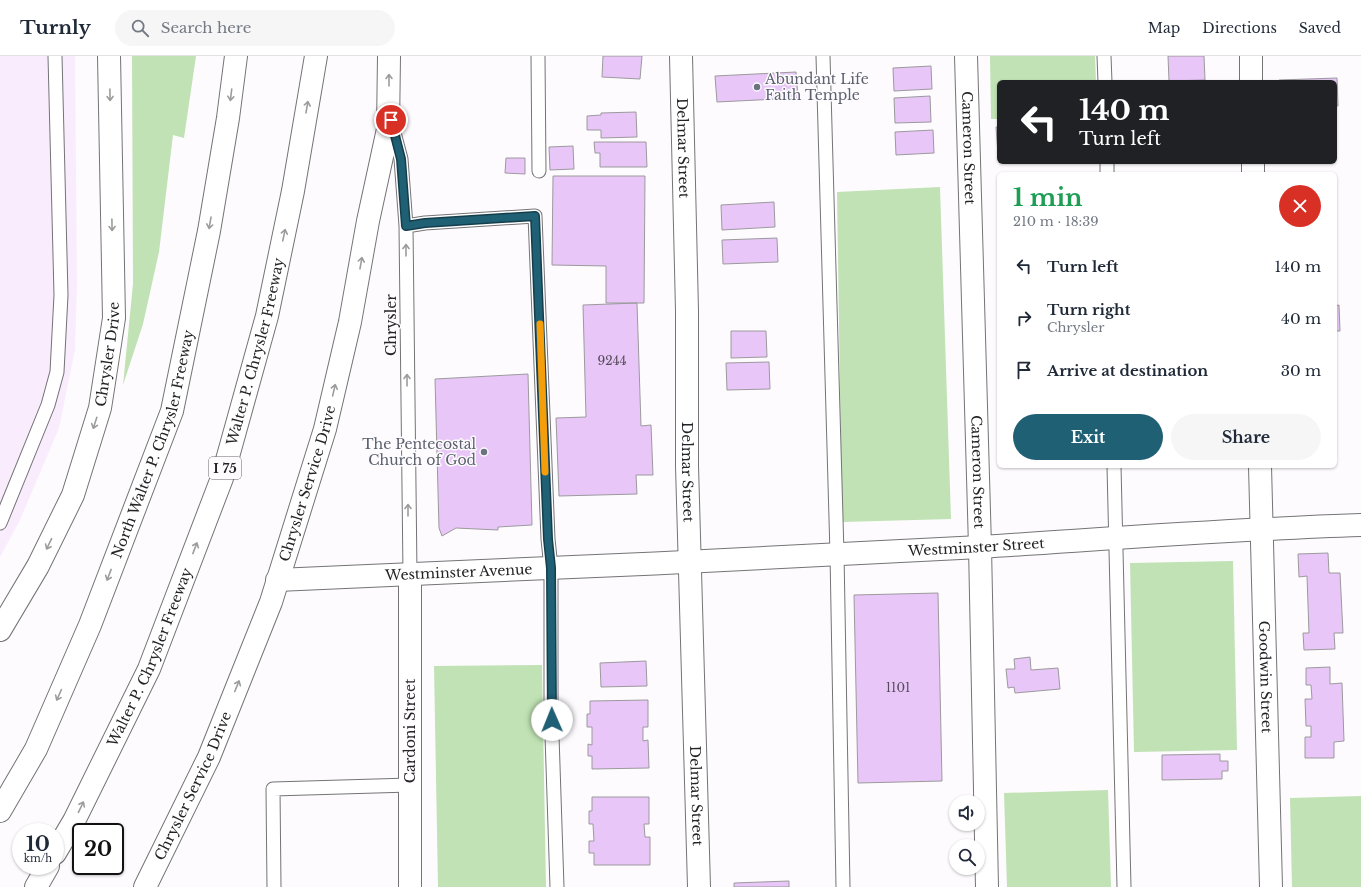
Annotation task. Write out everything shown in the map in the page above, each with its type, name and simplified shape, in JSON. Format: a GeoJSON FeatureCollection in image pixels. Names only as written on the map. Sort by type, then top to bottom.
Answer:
{"type":"FeatureCollection","features":[{"type":"Feature","properties":{"kind":"main road","name":"Chrysler Drive"},"geometry":{"type":"LineString","coordinates":[[0,630],[38,566],[72,495],[100,408],[114,318],[109,56]]}},
{"type":"Feature","properties":{"kind":"main road","name":"North Walter P. Chrysler Freeway"},"geometry":{"type":"LineString","coordinates":[[0,811],[36,749],[90,625],[172,412],[209,231],[228,118],[236,56]]}},
{"type":"Feature","properties":{"kind":"main road","name":"Walter P. Chrysler Freeway"},"geometry":{"type":"LineString","coordinates":[[64,838],[74,822],[149,669],[222,478],[268,316],[293,191],[316,56]]}},
{"type":"Feature","properties":{"kind":"main road","name":"Chrysler Service Drive"},"geometry":{"type":"LineString","coordinates":[[145,887],[209,757],[271,602],[325,429],[350,322],[368,221],[388,129],[389,56]]}},
{"type":"Feature","properties":{"kind":"main road","name":"Delmar Street"},"geometry":{"type":"LineString","coordinates":[[681,56],[687,311],[690,563],[698,887]]}},
{"type":"Feature","properties":{"kind":"main road","name":"Cameron Street"},"geometry":{"type":"LineString","coordinates":[[966,56],[980,547],[986,887]]}},
{"type":"Feature","properties":{"kind":"main road"},"geometry":{"type":"LineString","coordinates":[[1250,56],[1251,80]]}},
{"type":"Feature","properties":{"kind":"main road","name":"Goodwin Street"},"geometry":{"type":"LineString","coordinates":[[1260,468],[1271,887]]}},
{"type":"Feature","properties":{"kind":"main road"},"geometry":{"type":"LineString","coordinates":[[1262,528],[1361,525]]}},
{"type":"Feature","properties":{"kind":"main road","name":"Westminster Street"},"geometry":{"type":"LineString","coordinates":[[690,563],[980,547],[1262,528]]}},
{"type":"Feature","properties":{"kind":"main road","name":"Westminster Avenue"},"geometry":{"type":"LineString","coordinates":[[277,580],[690,563]]}},
{"type":"Feature","properties":{"kind":"main road","name":"Cardoni Street"},"geometry":{"type":"LineString","coordinates":[[410,574],[410,887]]}},
{"type":"Feature","properties":{"kind":"main road"},"geometry":{"type":"LineString","coordinates":[[36,887],[43,875]]}},
{"type":"Feature","properties":{"kind":"lane"},"geometry":{"type":"LineString","coordinates":[[0,523],[45,412],[57,372],[61,295],[55,56]]}},
{"type":"Feature","properties":{"kind":"lane"},"geometry":{"type":"LineString","coordinates":[[538,56],[539,171]]}},
{"type":"Feature","properties":{"kind":"lane"},"geometry":{"type":"LineString","coordinates":[[823,56],[843,887]]}},
{"type":"Feature","properties":{"kind":"lane"},"geometry":{"type":"LineString","coordinates":[[1104,56],[1105,80]]}},
{"type":"Feature","properties":{"kind":"lane","name":"Chrysler"},"geometry":{"type":"LineString","coordinates":[[389,101],[392,125],[401,159],[406,226],[410,574]]}},
{"type":"Feature","properties":{"kind":"lane"},"geometry":{"type":"LineString","coordinates":[[406,226],[425,223],[535,216],[547,523],[551,568],[551,705],[557,887]]}},
{"type":"Feature","properties":{"kind":"lane"},"geometry":{"type":"LineString","coordinates":[[1114,468],[1124,887]]}},
{"type":"Feature","properties":{"kind":"lane"},"geometry":{"type":"LineString","coordinates":[[274,887],[273,789],[410,785]]}},
{"type":"Feature","properties":{"kind":"shaded area"},"geometry":{"type":"Polygon","coordinates":[[[0,56],[75,56],[77,284],[75,350],[59,428],[20,520],[0,557],[0,56]]]}},
{"type":"Feature","properties":{"kind":"green space"},"geometry":{"type":"Polygon","coordinates":[[[132,56],[196,56],[184,138],[173,135],[159,252],[143,324],[123,385],[133,284],[132,56]]]}},
{"type":"Feature","properties":{"kind":"green space"},"geometry":{"type":"Polygon","coordinates":[[[990,56],[1095,56],[1096,80],[997,80],[997,119],[991,119],[990,56]]]}},
{"type":"Feature","properties":{"kind":"green space"},"geometry":{"type":"Polygon","coordinates":[[[940,187],[951,519],[842,522],[837,192],[940,187]]]}},
{"type":"Feature","properties":{"kind":"green space"},"geometry":{"type":"Polygon","coordinates":[[[1233,561],[1237,750],[1134,752],[1130,563],[1233,561]]]}},
{"type":"Feature","properties":{"kind":"green space"},"geometry":{"type":"Polygon","coordinates":[[[542,665],[546,887],[438,887],[434,666],[542,665]]]}},
{"type":"Feature","properties":{"kind":"green space"},"geometry":{"type":"Polygon","coordinates":[[[1108,790],[1111,887],[1007,887],[1004,793],[1108,790]]]}},
{"type":"Feature","properties":{"kind":"green space"},"geometry":{"type":"Polygon","coordinates":[[[1361,796],[1361,887],[1292,887],[1290,798],[1361,796]]]}},
{"type":"Feature","properties":{"kind":"building"},"geometry":{"type":"Polygon","coordinates":[[[603,56],[642,56],[640,79],[602,77],[603,56]]]}},
{"type":"Feature","properties":{"kind":"building"},"geometry":{"type":"Polygon","coordinates":[[[1168,56],[1204,56],[1205,80],[1169,80],[1168,56]]]}},
{"type":"Feature","properties":{"kind":"building"},"geometry":{"type":"Polygon","coordinates":[[[931,66],[932,89],[894,91],[893,68],[931,66]]]}},
{"type":"Feature","properties":{"kind":"building","name":"Abundant Life Faith Temple"},"geometry":{"type":"Polygon","coordinates":[[[796,72],[798,98],[717,102],[715,76],[796,72]]]}},
{"type":"Feature","properties":{"kind":"building"},"geometry":{"type":"Polygon","coordinates":[[[1337,78],[1338,106],[1337,80],[1279,80],[1337,78]]]}},
{"type":"Feature","properties":{"kind":"building"},"geometry":{"type":"Polygon","coordinates":[[[930,96],[931,122],[895,123],[894,98],[930,96]]]}},
{"type":"Feature","properties":{"kind":"building"},"geometry":{"type":"Polygon","coordinates":[[[636,112],[637,137],[601,138],[601,130],[587,130],[587,116],[601,115],[601,113],[636,112]]]}},
{"type":"Feature","properties":{"kind":"building"},"geometry":{"type":"Polygon","coordinates":[[[933,130],[934,153],[896,155],[895,132],[933,130]]]}},
{"type":"Feature","properties":{"kind":"building"},"geometry":{"type":"Polygon","coordinates":[[[594,142],[646,142],[647,167],[600,167],[600,153],[595,153],[594,142]]]}},
{"type":"Feature","properties":{"kind":"building"},"geometry":{"type":"Polygon","coordinates":[[[573,146],[574,169],[550,170],[549,147],[573,146]]]}},
{"type":"Feature","properties":{"kind":"building"},"geometry":{"type":"Polygon","coordinates":[[[506,158],[525,158],[525,174],[505,173],[506,158]]]}},
{"type":"Feature","properties":{"kind":"building"},"geometry":{"type":"Polygon","coordinates":[[[553,176],[645,176],[644,303],[606,303],[606,266],[552,265],[553,176]]]}},
{"type":"Feature","properties":{"kind":"building"},"geometry":{"type":"Polygon","coordinates":[[[774,202],[775,227],[722,230],[721,205],[774,202]]]}},
{"type":"Feature","properties":{"kind":"building"},"geometry":{"type":"Polygon","coordinates":[[[777,238],[778,262],[723,264],[722,240],[777,238]]]}},
{"type":"Feature","properties":{"kind":"building"},"geometry":{"type":"Polygon","coordinates":[[[637,303],[641,426],[651,425],[653,475],[636,475],[637,494],[559,496],[556,418],[586,417],[583,305],[637,303]]]}},
{"type":"Feature","properties":{"kind":"building"},"geometry":{"type":"Polygon","coordinates":[[[1339,305],[1340,331],[1337,331],[1337,306],[1339,305]]]}},
{"type":"Feature","properties":{"kind":"building"},"geometry":{"type":"Polygon","coordinates":[[[731,331],[766,331],[767,357],[731,358],[731,331]]]}},
{"type":"Feature","properties":{"kind":"building"},"geometry":{"type":"Polygon","coordinates":[[[769,362],[770,389],[727,390],[726,363],[769,362]]]}},
{"type":"Feature","properties":{"kind":"building","name":"The Pentecostal Church of God"},"geometry":{"type":"Polygon","coordinates":[[[528,374],[532,525],[498,527],[498,530],[456,528],[442,536],[439,528],[435,379],[528,374]]]}},
{"type":"Feature","properties":{"kind":"building"},"geometry":{"type":"Polygon","coordinates":[[[1328,553],[1329,573],[1340,573],[1343,633],[1334,633],[1335,649],[1304,650],[1303,633],[1309,633],[1307,576],[1299,577],[1298,554],[1328,553]]]}},
{"type":"Feature","properties":{"kind":"building"},"geometry":{"type":"Polygon","coordinates":[[[938,593],[942,781],[858,783],[854,595],[938,593]]]}},
{"type":"Feature","properties":{"kind":"building"},"geometry":{"type":"Polygon","coordinates":[[[1030,657],[1031,670],[1058,668],[1060,689],[1015,693],[1014,687],[1008,688],[1006,669],[1015,669],[1014,659],[1030,657]]]}},
{"type":"Feature","properties":{"kind":"building"},"geometry":{"type":"Polygon","coordinates":[[[646,661],[647,686],[601,687],[600,663],[646,661]]]}},
{"type":"Feature","properties":{"kind":"building"},"geometry":{"type":"Polygon","coordinates":[[[1330,667],[1330,684],[1342,683],[1344,741],[1334,742],[1334,758],[1305,758],[1305,737],[1311,737],[1311,726],[1306,726],[1305,699],[1312,699],[1311,685],[1306,685],[1306,668],[1330,667]]]}},
{"type":"Feature","properties":{"kind":"building"},"geometry":{"type":"Polygon","coordinates":[[[648,700],[648,727],[643,727],[643,741],[648,740],[649,768],[592,769],[592,756],[588,756],[588,744],[592,745],[592,727],[587,727],[587,714],[590,714],[590,701],[648,700]]]}},
{"type":"Feature","properties":{"kind":"building"},"geometry":{"type":"Polygon","coordinates":[[[1220,754],[1220,761],[1228,761],[1228,771],[1222,771],[1222,779],[1162,780],[1162,755],[1220,754]]]}},
{"type":"Feature","properties":{"kind":"building"},"geometry":{"type":"Polygon","coordinates":[[[592,797],[649,797],[649,824],[644,824],[645,837],[650,837],[650,865],[594,865],[594,853],[589,853],[589,841],[594,841],[593,824],[589,824],[589,811],[592,811],[592,797]]]}},
{"type":"Feature","properties":{"kind":"building"},"geometry":{"type":"Polygon","coordinates":[[[789,881],[789,887],[734,887],[734,883],[789,881]]]}},
{"type":"Feature","properties":{"kind":"slow traffic"},"geometry":{"type":"LineString","coordinates":[[540,324],[545,472]]}},
{"type":"Feature","properties":{"kind":"place","name":"Abundant Life Faith Temple"},"geometry":{"type":"Point","coordinates":[757,87]}},
{"type":"Feature","properties":{"kind":"place","name":"The Pentecostal Church of God"},"geometry":{"type":"Point","coordinates":[484,452]}},
{"type":"Feature","properties":{"kind":"route"},"geometry":{"type":"LineString","coordinates":[[391,120],[401,159],[406,226],[425,223],[535,216],[548,539],[551,568],[552,720]]}}]}
